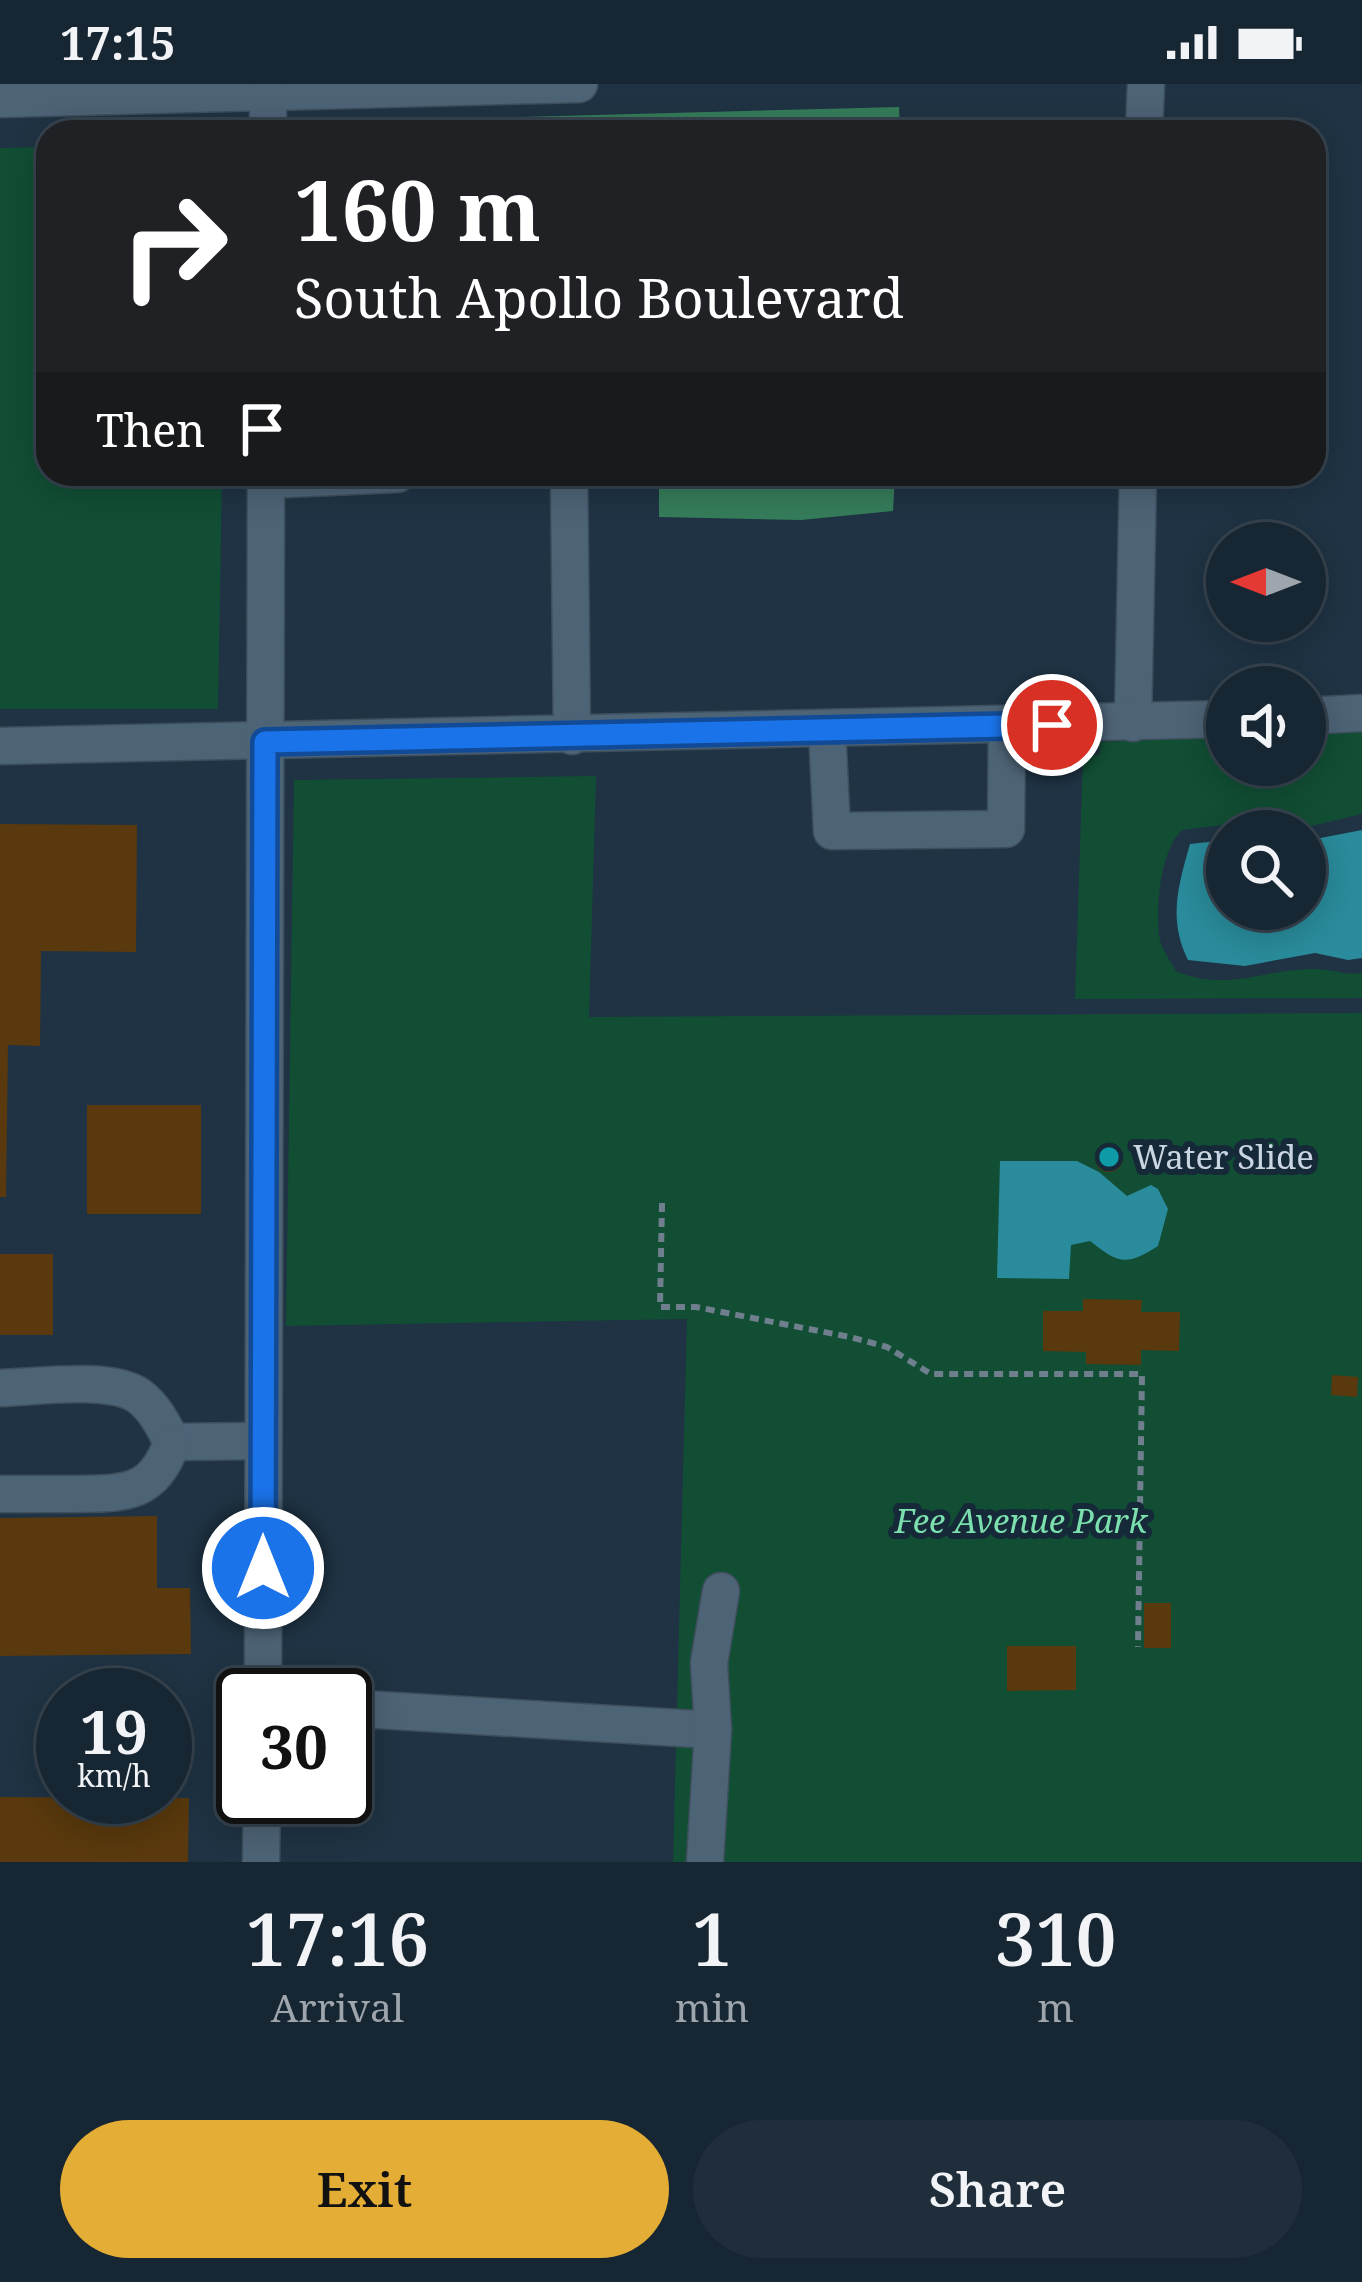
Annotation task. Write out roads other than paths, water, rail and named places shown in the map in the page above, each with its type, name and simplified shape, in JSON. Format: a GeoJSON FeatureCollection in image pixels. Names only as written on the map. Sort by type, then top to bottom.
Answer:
{"type":"FeatureCollection","features":[{"type":"Feature","properties":{"kind":"street"},"geometry":{"type":"LineString","coordinates":[[0,99],[579,84]]}},
{"type":"Feature","properties":{"kind":"street"},"geometry":{"type":"LineString","coordinates":[[1144,120],[1146,84]]}},
{"type":"Feature","properties":{"kind":"street"},"geometry":{"type":"LineString","coordinates":[[268,92],[268,120]]}},
{"type":"Feature","properties":{"kind":"street"},"geometry":{"type":"LineString","coordinates":[[263,1668],[266,486]]}},
{"type":"Feature","properties":{"kind":"street"},"geometry":{"type":"LineString","coordinates":[[569,486],[572,736]]}},
{"type":"Feature","properties":{"kind":"street"},"geometry":{"type":"LineString","coordinates":[[1133,723],[1138,486]]}},
{"type":"Feature","properties":{"kind":"street"},"geometry":{"type":"LineString","coordinates":[[1326,715],[1362,713]]}},
{"type":"Feature","properties":{"kind":"street"},"geometry":{"type":"LineString","coordinates":[[0,746],[1206,720]]}},
{"type":"Feature","properties":{"kind":"street"},"geometry":{"type":"LineString","coordinates":[[827,730],[832,831],[1006,829],[1007,726]]}},
{"type":"Feature","properties":{"kind":"street"},"geometry":{"type":"LineString","coordinates":[[0,1388],[117,1386],[138,1395],[157,1413],[172,1442],[164,1464],[146,1483],[126,1493],[0,1494]]}},
{"type":"Feature","properties":{"kind":"street"},"geometry":{"type":"LineString","coordinates":[[172,1442],[263,1441]]}},
{"type":"Feature","properties":{"kind":"street"},"geometry":{"type":"LineString","coordinates":[[705,1862],[712,1730],[709,1663],[721,1591]]}},
{"type":"Feature","properties":{"kind":"street"},"geometry":{"type":"LineString","coordinates":[[372,1710],[712,1730]]}},
{"type":"Feature","properties":{"kind":"street"},"geometry":{"type":"LineString","coordinates":[[261,1862],[262,1824]]}},
{"type":"Feature","properties":{"kind":"water"},"geometry":{"type":"Polygon","coordinates":[[[1362,830],[1362,958],[1315,953],[1245,966],[1188,960],[1177,917],[1190,844],[1206,842],[1206,930],[1326,930],[1326,837],[1362,830]]]}},
{"type":"Feature","properties":{"kind":"water"},"geometry":{"type":"Polygon","coordinates":[[[1000,1161],[1077,1161],[1099,1172],[1127,1196],[1151,1185],[1168,1209],[1158,1246],[1122,1260],[1090,1241],[1071,1245],[1069,1279],[997,1278],[1000,1161]]]}},
{"type":"Feature","properties":{"kind":"place","name":"Water Slide"},"geometry":{"type":"Point","coordinates":[1109,1157]}},
{"type":"Feature","properties":{"kind":"park label","name":"Fee Avenue Park"},"geometry":{"type":"Point","coordinates":[1021,1521]}}]}
